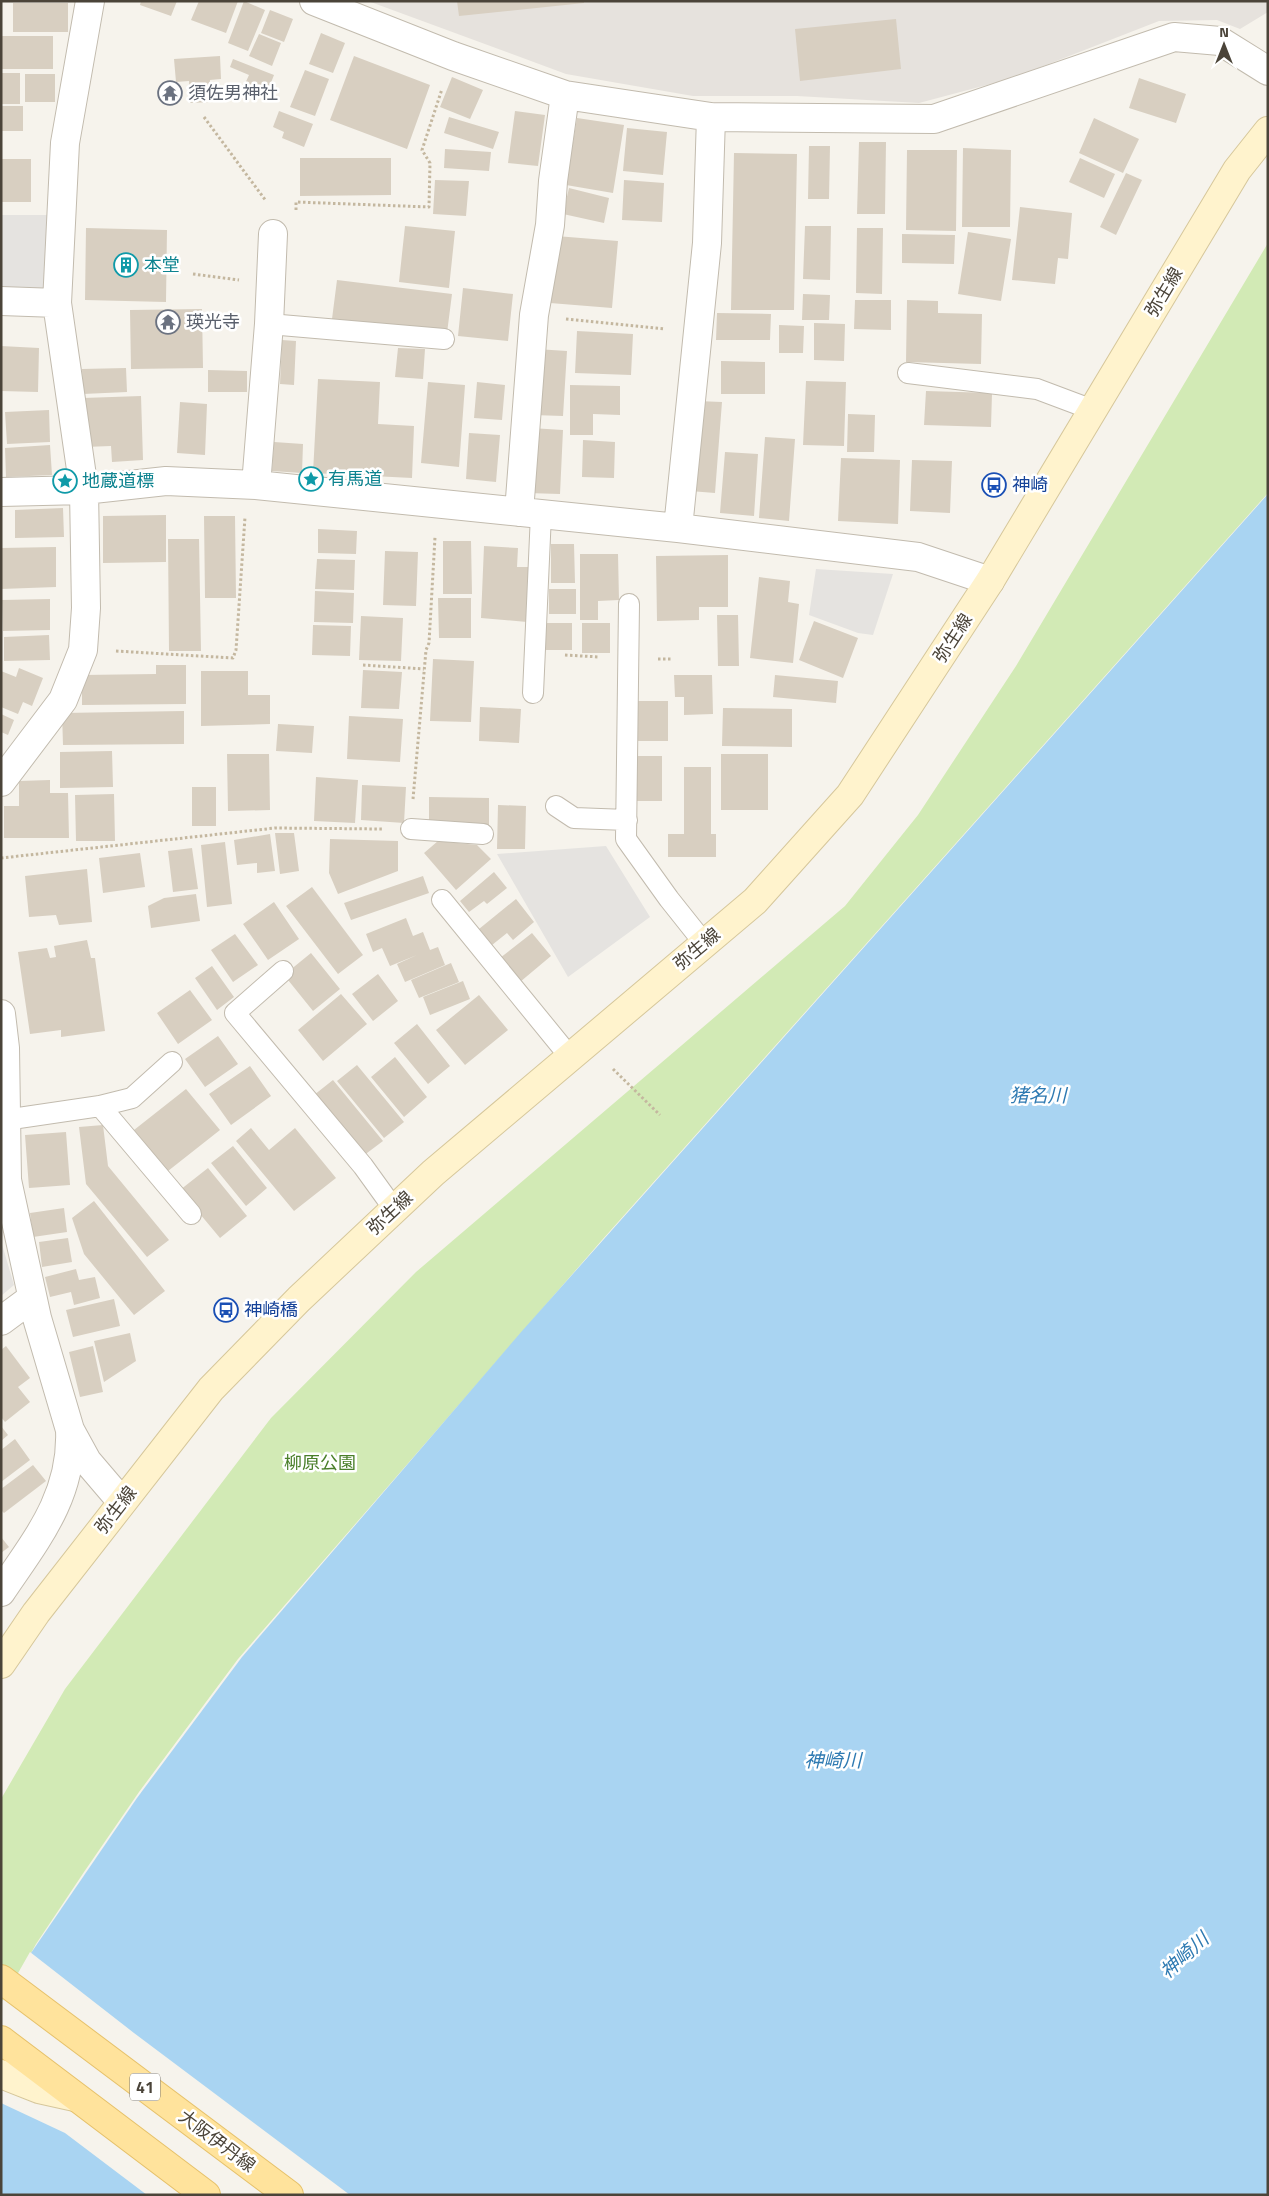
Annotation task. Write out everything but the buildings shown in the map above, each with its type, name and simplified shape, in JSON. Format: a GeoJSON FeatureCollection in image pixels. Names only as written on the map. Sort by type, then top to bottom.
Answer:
{"type":"FeatureCollection","features":[{"type":"Feature","properties":{"kind":"main road","name":"大阪伊丹線"},"geometry":{"type":"LineString","coordinates":[[1,1979],[288,2195]]}},
{"type":"Feature","properties":{"kind":"main road"},"geometry":{"type":"LineString","coordinates":[[1,2040],[206,2195]]}},
{"type":"Feature","properties":{"kind":"street"},"geometry":{"type":"LineString","coordinates":[[1,782],[63,700],[83,650],[86,608],[84,490],[57,303],[65,143],[90,1]]}},
{"type":"Feature","properties":{"kind":"street"},"geometry":{"type":"LineString","coordinates":[[314,1],[454,56],[565,95],[712,117],[934,119],[1174,37],[1220,41],[1268,71]]}},
{"type":"Feature","properties":{"kind":"street"},"geometry":{"type":"LineString","coordinates":[[530,513],[534,315],[550,225],[553,181],[565,95]]}},
{"type":"Feature","properties":{"kind":"street"},"geometry":{"type":"LineString","coordinates":[[678,528],[707,243],[712,117]]}},
{"type":"Feature","properties":{"kind":"street","name":"弥生線"},"geometry":{"type":"LineString","coordinates":[[1,1664],[36,1613],[211,1389],[299,1299],[433,1173],[755,900],[850,795],[990,580],[1237,170],[1268,131]]}},
{"type":"Feature","properties":{"kind":"street"},"geometry":{"type":"LineString","coordinates":[[251,484],[269,324],[272,283],[272,234]]}},
{"type":"Feature","properties":{"kind":"street"},"geometry":{"type":"LineString","coordinates":[[1,300],[57,303]]}},
{"type":"Feature","properties":{"kind":"street"},"geometry":{"type":"LineString","coordinates":[[1,492],[84,490],[166,481],[251,484],[678,528],[918,557],[990,580]]}},
{"type":"Feature","properties":{"kind":"street"},"geometry":{"type":"LineString","coordinates":[[1,1014],[5,1048],[3,1084],[7,1180],[42,1340],[70,1430],[88,1461],[122,1502]]}},
{"type":"Feature","properties":{"kind":"street"},"geometry":{"type":"LineString","coordinates":[[1,1321],[32,1298]]}},
{"type":"Feature","properties":{"kind":"street"},"geometry":{"type":"LineString","coordinates":[[1,1592],[42,1531],[60,1495],[69,1466],[70,1430]]}},
{"type":"Feature","properties":{"kind":"street"},"geometry":{"type":"LineString","coordinates":[[1,2074],[39,2089],[75,2097]]}},
{"type":"Feature","properties":{"kind":"lane"},"geometry":{"type":"LineString","coordinates":[[269,324],[444,339]]}},
{"type":"Feature","properties":{"kind":"lane"},"geometry":{"type":"LineString","coordinates":[[908,373],[1037,389],[1093,410]]}},
{"type":"Feature","properties":{"kind":"lane"},"geometry":{"type":"LineString","coordinates":[[530,513],[533,693]]}},
{"type":"Feature","properties":{"kind":"lane"},"geometry":{"type":"LineString","coordinates":[[629,604],[626,839],[669,899],[704,943]]}},
{"type":"Feature","properties":{"kind":"lane"},"geometry":{"type":"LineString","coordinates":[[556,806],[574,818],[627,820]]}},
{"type":"Feature","properties":{"kind":"lane"},"geometry":{"type":"LineString","coordinates":[[411,829],[483,834]]}},
{"type":"Feature","properties":{"kind":"lane"},"geometry":{"type":"LineString","coordinates":[[442,900],[570,1058]]}},
{"type":"Feature","properties":{"kind":"lane"},"geometry":{"type":"LineString","coordinates":[[283,971],[235,1013],[364,1166],[394,1209]]}},
{"type":"Feature","properties":{"kind":"lane"},"geometry":{"type":"LineString","coordinates":[[5,1120],[100,1106],[132,1098],[172,1062]]}},
{"type":"Feature","properties":{"kind":"lane"},"geometry":{"type":"LineString","coordinates":[[100,1106],[191,1214]]}},
{"type":"Feature","properties":{"kind":"path"},"geometry":{"type":"LineString","coordinates":[[204,117],[269,206],[272,234],[295,235],[296,202],[429,207],[430,163],[422,150],[454,56]]}},
{"type":"Feature","properties":{"kind":"path"},"geometry":{"type":"LineString","coordinates":[[193,274],[272,283]]}},
{"type":"Feature","properties":{"kind":"path"},"geometry":{"type":"LineString","coordinates":[[534,315],[698,333]]}},
{"type":"Feature","properties":{"kind":"path"},"geometry":{"type":"LineString","coordinates":[[83,650],[233,658],[236,650],[251,484]]}},
{"type":"Feature","properties":{"kind":"path"},"geometry":{"type":"LineString","coordinates":[[1,858],[275,828],[411,829],[424,669],[426,650],[429,643],[436,504]]}},
{"type":"Feature","properties":{"kind":"path"},"geometry":{"type":"LineString","coordinates":[[364,665],[424,669]]}},
{"type":"Feature","properties":{"kind":"path"},"geometry":{"type":"LineString","coordinates":[[613,1069],[660,1115]]}},
{"type":"Feature","properties":{"kind":"shaded area"},"geometry":{"type":"Polygon","coordinates":[[[368,1],[1268,1],[1268,12],[1240,29],[1217,20],[1159,21],[1013,78],[919,103],[797,96],[693,96],[566,74],[368,1]]]}},
{"type":"Feature","properties":{"kind":"shaded area"},"geometry":{"type":"Polygon","coordinates":[[[1,215],[47,215],[47,290],[1,290],[1,215]]]}},
{"type":"Feature","properties":{"kind":"shaded area"},"geometry":{"type":"Polygon","coordinates":[[[816,569],[893,574],[873,635],[858,633],[809,615],[816,569]]]}},
{"type":"Feature","properties":{"kind":"shaded area"},"geometry":{"type":"Polygon","coordinates":[[[606,846],[650,917],[568,977],[497,854],[606,846]]]}},
{"type":"Feature","properties":{"kind":"shaded area"},"geometry":{"type":"Polygon","coordinates":[[[1,1241],[14,1285],[1,1296],[1,1241]]]}},
{"type":"Feature","properties":{"kind":"green space","name":"柳原公園"},"geometry":{"type":"Polygon","coordinates":[[[1268,243],[1268,493],[602,1240],[238,1659],[139,1792],[84,1872],[36,1944],[1,2007],[1,1799],[65,1689],[271,1418],[416,1272],[845,906],[918,815],[1016,666],[1268,243]]]}},
{"type":"Feature","properties":{"kind":"water","name":"神崎川"},"geometry":{"type":"Polygon","coordinates":[[[1268,494],[1268,2195],[1,2195],[1,2008],[31,1953],[137,1798],[242,1657],[522,1331],[1268,494]]]}},
{"type":"Feature","properties":{"kind":"pier"},"geometry":{"type":"Polygon","coordinates":[[[30,1952],[134,2033],[350,2195],[147,2195],[65,2133],[1,2103],[1,2003],[30,1952]]]}},
{"type":"Feature","properties":{"kind":"place","name":"須佐男神社"},"geometry":{"type":"Point","coordinates":[170,93]}},
{"type":"Feature","properties":{"kind":"place","name":"本堂"},"geometry":{"type":"Point","coordinates":[126,265]}},
{"type":"Feature","properties":{"kind":"place","name":"瑛光寺"},"geometry":{"type":"Point","coordinates":[168,322]}},
{"type":"Feature","properties":{"kind":"place","name":"有馬道"},"geometry":{"type":"Point","coordinates":[311,479]}},
{"type":"Feature","properties":{"kind":"place","name":"地蔵道標"},"geometry":{"type":"Point","coordinates":[65,481]}},
{"type":"Feature","properties":{"kind":"place","name":"神崎"},"geometry":{"type":"Point","coordinates":[994,485]}},
{"type":"Feature","properties":{"kind":"place","name":"神崎橋"},"geometry":{"type":"Point","coordinates":[226,1310]}},
{"type":"Feature","properties":{"kind":"water label","name":"猪名川"},"geometry":{"type":"Point","coordinates":[1038,1095]}}]}
